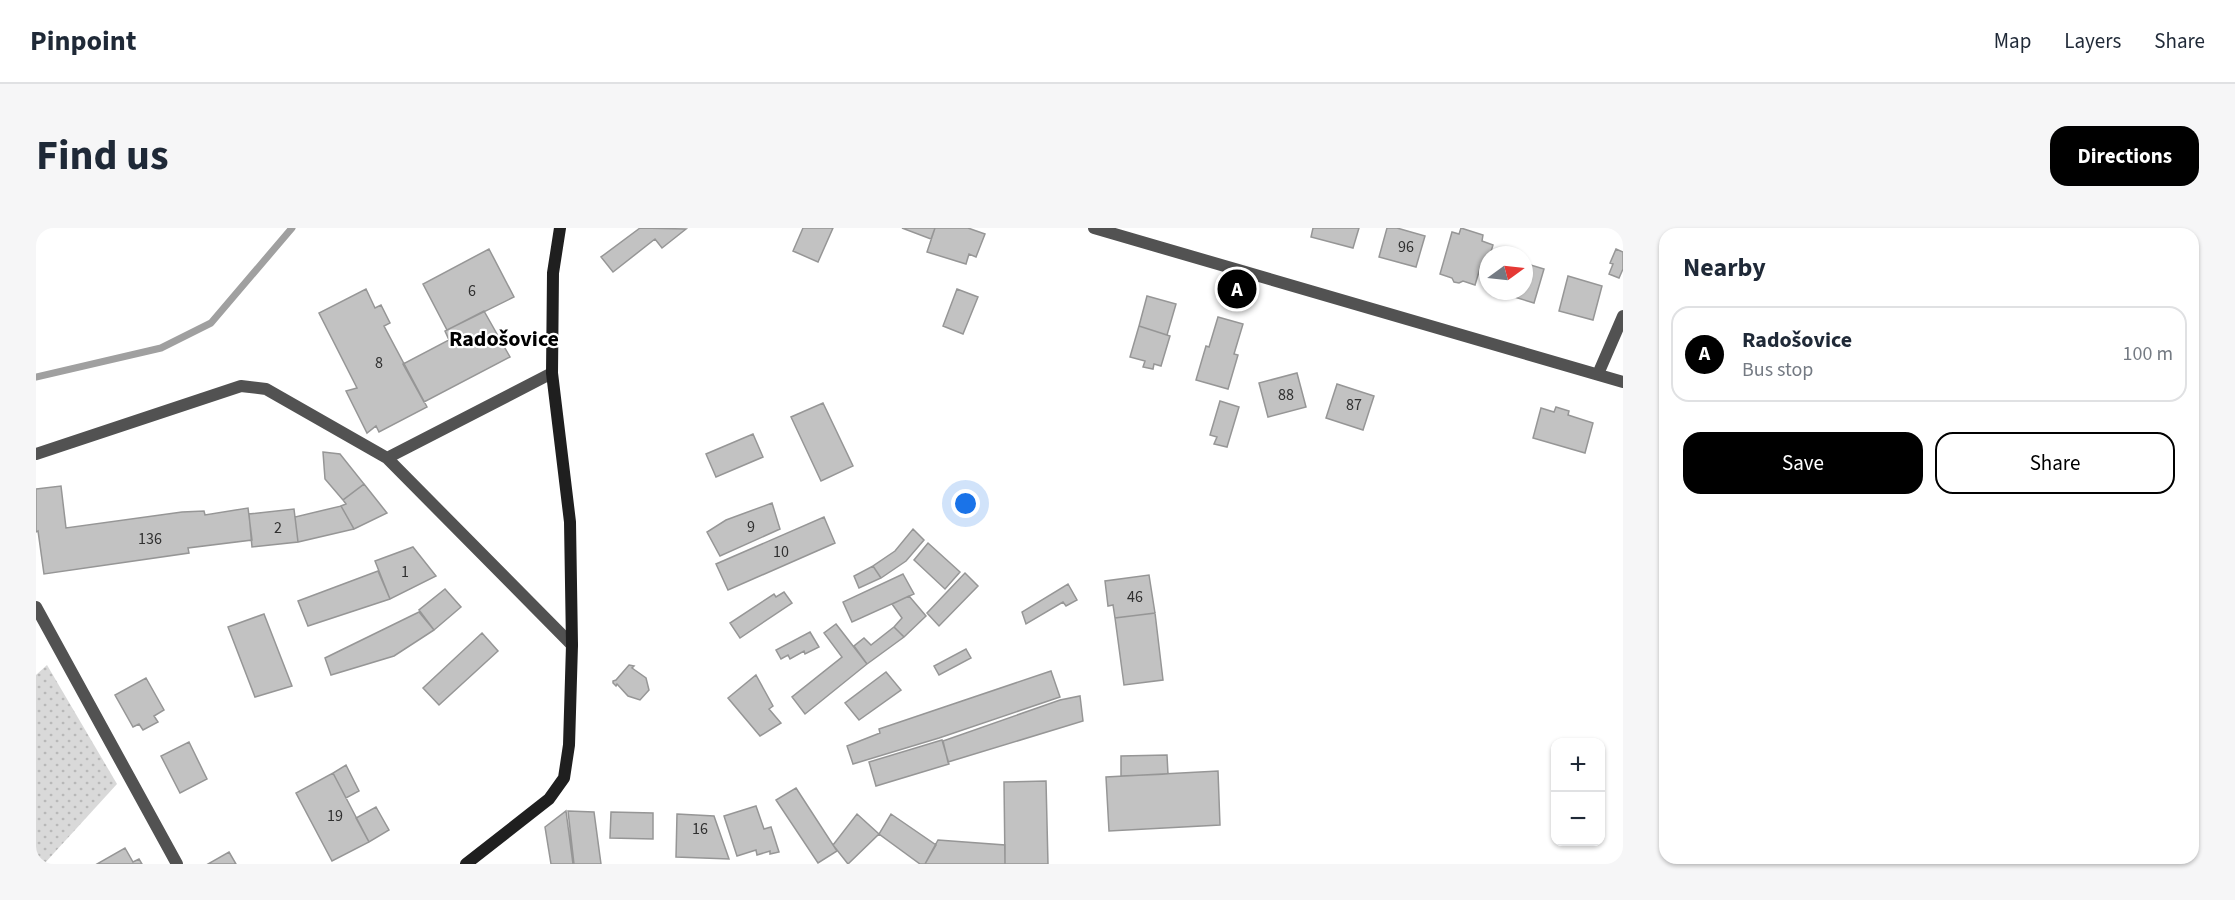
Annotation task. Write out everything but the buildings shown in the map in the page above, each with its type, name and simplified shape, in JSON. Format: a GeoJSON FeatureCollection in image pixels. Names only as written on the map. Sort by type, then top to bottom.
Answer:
{"type":"FeatureCollection","features":[{"type":"Feature","properties":{"kind":"street"},"geometry":{"type":"LineString","coordinates":[[466,864],[549,799],[564,778],[569,745],[572,645],[570,522],[552,374],[553,273],[560,228]]}},
{"type":"Feature","properties":{"kind":"street"},"geometry":{"type":"LineString","coordinates":[[1095,228],[1623,382]]}},
{"type":"Feature","properties":{"kind":"street"},"geometry":{"type":"LineString","coordinates":[[1598,374],[1623,316]]}},
{"type":"Feature","properties":{"kind":"street"},"geometry":{"type":"LineString","coordinates":[[387,458],[552,374]]}},
{"type":"Feature","properties":{"kind":"street"},"geometry":{"type":"LineString","coordinates":[[36,454],[241,386],[266,389],[387,458],[572,645]]}},
{"type":"Feature","properties":{"kind":"street"},"geometry":{"type":"LineString","coordinates":[[36,607],[177,864]]}},
{"type":"Feature","properties":{"kind":"shaded area"},"geometry":{"type":"Polygon","coordinates":[[[47,665],[117,784],[44,864],[36,864],[36,675],[47,665]]]}},
{"type":"Feature","properties":{"kind":"waterway"},"geometry":{"type":"LineString","coordinates":[[36,377],[161,348],[211,323],[292,228]]}},
{"type":"Feature","properties":{"kind":"place","name":"Radošovice"},"geometry":{"type":"Point","coordinates":[1237,289]}},
{"type":"Feature","properties":{"kind":"district","name":"Radošovice"},"geometry":{"type":"Point","coordinates":[504,339]}}]}
